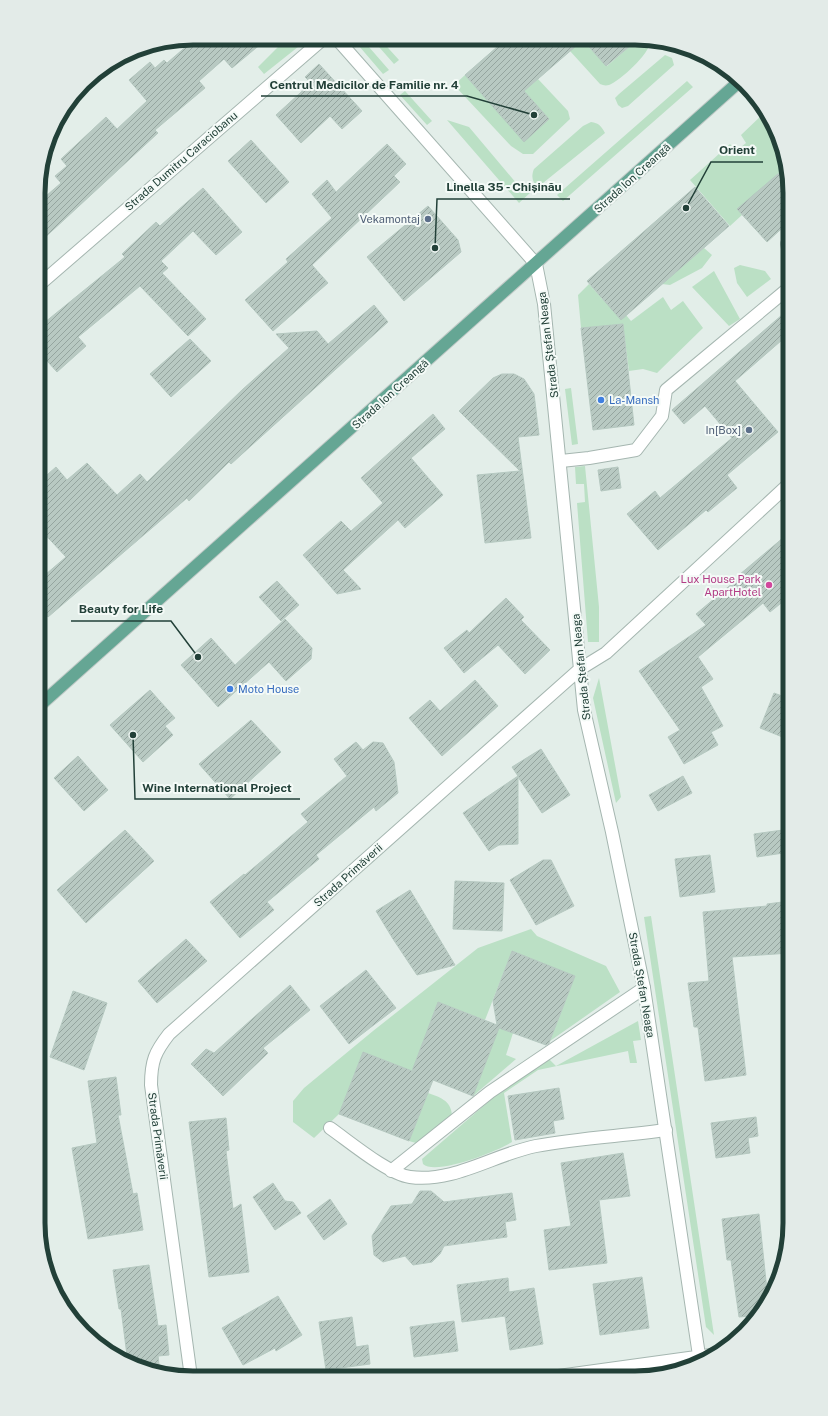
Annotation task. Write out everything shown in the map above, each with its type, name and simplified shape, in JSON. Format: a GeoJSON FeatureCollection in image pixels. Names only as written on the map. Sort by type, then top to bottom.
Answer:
{"type":"FeatureCollection","features":[{"type":"Feature","properties":{"kind":"main road","name":"Strada Ion Creangă"},"geometry":{"type":"LineString","coordinates":[[45,701],[736,85]]}},
{"type":"Feature","properties":{"kind":"street","name":"Strada Dumitru Caraciobanu"},"geometry":{"type":"LineString","coordinates":[[45,279],[316,45]]}},
{"type":"Feature","properties":{"kind":"street"},"geometry":{"type":"LineString","coordinates":[[342,45],[536,264]]}},
{"type":"Feature","properties":{"kind":"street","name":"Strada Ștefan Neaga"},"geometry":{"type":"LineString","coordinates":[[536,264],[544,304],[584,710],[612,832],[644,988],[700,1357]]}},
{"type":"Feature","properties":{"kind":"street"},"geometry":{"type":"LineString","coordinates":[[560,461],[636,450],[662,416],[666,390],[783,293]]}},
{"type":"Feature","properties":{"kind":"street","name":"Strada Primăverii"},"geometry":{"type":"LineString","coordinates":[[190,1371],[151,1085],[151,1067],[156,1051],[169,1034],[580,669],[606,653],[783,489]]}},
{"type":"Feature","properties":{"kind":"street"},"geometry":{"type":"LineString","coordinates":[[391,1171],[490,1092],[644,988]]}},
{"type":"Feature","properties":{"kind":"street"},"geometry":{"type":"LineString","coordinates":[[330,1128],[391,1171],[410,1177],[435,1177],[456,1173],[536,1146],[666,1130]]}},
{"type":"Feature","properties":{"kind":"street"},"geometry":{"type":"LineString","coordinates":[[601,1371],[692,1360]]}},
{"type":"Feature","properties":{"kind":"green space"},"geometry":{"type":"Polygon","coordinates":[[[280,45],[300,45],[264,74],[258,67],[280,45]]]}},
{"type":"Feature","properties":{"kind":"green space"},"geometry":{"type":"Polygon","coordinates":[[[358,45],[367,45],[389,70],[383,74],[358,45]]]}},
{"type":"Feature","properties":{"kind":"green space"},"geometry":{"type":"Polygon","coordinates":[[[377,45],[385,45],[399,60],[394,64],[377,45]]]}},
{"type":"Feature","properties":{"kind":"green space"},"geometry":{"type":"Polygon","coordinates":[[[577,45],[587,45],[607,66],[631,45],[649,45],[646,52],[634,66],[609,85],[600,84],[570,51],[577,45]]]}},
{"type":"Feature","properties":{"kind":"green space"},"geometry":{"type":"Polygon","coordinates":[[[665,55],[672,58],[674,65],[628,106],[622,108],[618,105],[615,98],[665,55]]]}},
{"type":"Feature","properties":{"kind":"green space"},"geometry":{"type":"Polygon","coordinates":[[[465,75],[524,141],[549,119],[524,91],[538,79],[568,111],[570,119],[533,154],[523,154],[511,146],[454,85],[465,75]]]}},
{"type":"Feature","properties":{"kind":"green space"},"geometry":{"type":"Polygon","coordinates":[[[687,81],[693,87],[563,201],[557,195],[687,81]]]}},
{"type":"Feature","properties":{"kind":"green space"},"geometry":{"type":"Polygon","coordinates":[[[405,91],[432,121],[427,125],[400,95],[405,91]]]}},
{"type":"Feature","properties":{"kind":"green space"},"geometry":{"type":"Polygon","coordinates":[[[761,116],[772,136],[782,171],[738,209],[742,215],[730,226],[690,180],[730,144],[736,151],[746,143],[741,135],[761,116]]]}},
{"type":"Feature","properties":{"kind":"green space"},"geometry":{"type":"Polygon","coordinates":[[[447,120],[469,127],[522,190],[531,192],[519,203],[447,120]]]}},
{"type":"Feature","properties":{"kind":"green space"},"geometry":{"type":"Polygon","coordinates":[[[591,122],[600,125],[605,133],[538,187],[534,183],[533,179],[534,169],[583,126],[591,122]]]}},
{"type":"Feature","properties":{"kind":"green space"},"geometry":{"type":"Polygon","coordinates":[[[704,248],[712,255],[702,268],[670,285],[662,284],[704,248]]]}},
{"type":"Feature","properties":{"kind":"green space"},"geometry":{"type":"Polygon","coordinates":[[[740,265],[765,271],[771,279],[747,297],[737,283],[734,268],[740,265]]]}},
{"type":"Feature","properties":{"kind":"green space"},"geometry":{"type":"Polygon","coordinates":[[[714,271],[740,319],[729,326],[692,287],[714,271]]]}},
{"type":"Feature","properties":{"kind":"green space"},"geometry":{"type":"Polygon","coordinates":[[[589,284],[605,302],[626,315],[631,321],[663,297],[671,310],[683,301],[703,328],[657,373],[643,369],[629,371],[623,324],[581,328],[578,295],[589,284]]]}},
{"type":"Feature","properties":{"kind":"green space"},"geometry":{"type":"Polygon","coordinates":[[[571,388],[578,444],[572,445],[565,389],[571,388]]]}},
{"type":"Feature","properties":{"kind":"green space"},"geometry":{"type":"Polygon","coordinates":[[[585,466],[599,607],[599,642],[588,642],[577,503],[585,502],[584,484],[576,484],[575,467],[585,466]]]}},
{"type":"Feature","properties":{"kind":"green space"},"geometry":{"type":"Polygon","coordinates":[[[599,678],[621,797],[616,803],[593,698],[599,678]]]}},
{"type":"Feature","properties":{"kind":"green space"},"geometry":{"type":"Polygon","coordinates":[[[651,916],[714,1335],[706,1327],[644,917],[651,916]]]}},
{"type":"Feature","properties":{"kind":"green space"},"geometry":{"type":"Polygon","coordinates":[[[531,929],[537,936],[606,966],[620,992],[550,1041],[575,976],[512,951],[485,1020],[438,1002],[412,1071],[363,1052],[339,1114],[314,1138],[293,1122],[293,1101],[304,1088],[373,1031],[478,948],[531,929]]]}},
{"type":"Feature","properties":{"kind":"green space"},"geometry":{"type":"Polygon","coordinates":[[[638,1021],[641,1040],[633,1041],[637,1063],[630,1063],[628,1051],[538,1070],[504,1093],[512,1142],[494,1151],[453,1165],[430,1167],[423,1164],[422,1159],[502,1090],[549,1059],[556,1066],[638,1021]]]}},
{"type":"Feature","properties":{"kind":"green space"},"geometry":{"type":"Polygon","coordinates":[[[499,1027],[513,1033],[506,1055],[516,1059],[473,1096],[499,1027]]]}},
{"type":"Feature","properties":{"kind":"green space"},"geometry":{"type":"Polygon","coordinates":[[[428,1093],[444,1100],[449,1106],[452,1115],[416,1143],[409,1141],[428,1093]]]}},
{"type":"Feature","properties":{"kind":"building"},"geometry":{"type":"Polygon","coordinates":[[[188,45],[260,45],[232,68],[224,59],[199,81],[205,88],[155,130],[158,133],[45,237],[45,197],[61,183],[55,176],[67,166],[61,159],[106,117],[117,129],[147,101],[129,80],[150,62],[155,68],[164,60],[167,63],[188,45]]]}},
{"type":"Feature","properties":{"kind":"building"},"geometry":{"type":"Polygon","coordinates":[[[499,45],[577,45],[524,91],[549,119],[524,142],[465,75],[499,45]]]}},
{"type":"Feature","properties":{"kind":"building"},"geometry":{"type":"Polygon","coordinates":[[[587,45],[631,45],[606,66],[587,45]]]}},
{"type":"Feature","properties":{"kind":"building"},"geometry":{"type":"Polygon","coordinates":[[[319,64],[362,111],[342,129],[330,116],[301,143],[276,115],[311,83],[305,77],[319,64]]]}},
{"type":"Feature","properties":{"kind":"building"},"geometry":{"type":"Polygon","coordinates":[[[251,140],[289,182],[266,203],[228,161],[251,140]]]}},
{"type":"Feature","properties":{"kind":"building"},"geometry":{"type":"Polygon","coordinates":[[[387,144],[406,164],[394,176],[400,182],[312,265],[328,283],[273,331],[245,300],[288,262],[286,259],[332,218],[312,194],[327,180],[336,192],[387,144]]]}},
{"type":"Feature","properties":{"kind":"building"},"geometry":{"type":"Polygon","coordinates":[[[782,171],[783,227],[767,242],[737,209],[782,171]]]}},
{"type":"Feature","properties":{"kind":"building"},"geometry":{"type":"Polygon","coordinates":[[[695,187],[729,226],[621,320],[587,281],[695,187]]]}},
{"type":"Feature","properties":{"kind":"building"},"geometry":{"type":"Polygon","coordinates":[[[203,188],[242,232],[216,255],[193,231],[161,261],[168,268],[162,273],[206,319],[188,336],[140,286],[78,337],[86,346],[57,372],[45,359],[45,322],[125,257],[122,254],[156,222],[160,226],[203,188]]]}},
{"type":"Feature","properties":{"kind":"building"},"geometry":{"type":"Polygon","coordinates":[[[428,206],[458,240],[461,252],[404,301],[367,257],[428,206]]]}},
{"type":"Feature","properties":{"kind":"building"},"geometry":{"type":"Polygon","coordinates":[[[374,305],[388,322],[231,464],[229,462],[189,501],[187,498],[48,617],[45,613],[45,575],[66,557],[45,534],[45,477],[56,467],[67,480],[87,463],[117,495],[140,474],[147,482],[243,389],[289,348],[276,334],[317,331],[328,344],[374,305]]]}},
{"type":"Feature","properties":{"kind":"building"},"geometry":{"type":"Polygon","coordinates":[[[783,314],[783,339],[735,381],[778,432],[727,475],[737,488],[708,512],[706,510],[658,550],[627,514],[655,491],[660,498],[732,438],[705,406],[684,424],[672,410],[783,314]]]}},
{"type":"Feature","properties":{"kind":"building"},"geometry":{"type":"Polygon","coordinates":[[[623,324],[634,425],[593,430],[581,328],[623,324]]]}},
{"type":"Feature","properties":{"kind":"building"},"geometry":{"type":"Polygon","coordinates":[[[190,339],[211,361],[171,397],[150,374],[190,339]]]}},
{"type":"Feature","properties":{"kind":"building"},"geometry":{"type":"Polygon","coordinates":[[[502,374],[514,374],[524,379],[534,394],[539,435],[518,437],[531,538],[485,543],[477,475],[520,471],[459,411],[493,378],[502,374]]]}},
{"type":"Feature","properties":{"kind":"building"},"geometry":{"type":"Polygon","coordinates":[[[433,414],[445,429],[411,458],[443,495],[405,528],[398,520],[343,570],[361,589],[337,594],[303,555],[341,521],[351,531],[383,503],[361,478],[433,414]]]}},
{"type":"Feature","properties":{"kind":"building"},"geometry":{"type":"Polygon","coordinates":[[[618,467],[621,488],[601,491],[598,470],[618,467]]]}},
{"type":"Feature","properties":{"kind":"building"},"geometry":{"type":"Polygon","coordinates":[[[783,538],[783,602],[770,612],[763,603],[698,657],[713,679],[701,687],[723,726],[711,732],[718,745],[684,764],[668,737],[680,730],[639,671],[706,625],[696,614],[740,577],[739,575],[783,538]]]}},
{"type":"Feature","properties":{"kind":"building"},"geometry":{"type":"Polygon","coordinates":[[[277,581],[299,605],[281,621],[259,597],[277,581]]]}},
{"type":"Feature","properties":{"kind":"building"},"geometry":{"type":"Polygon","coordinates":[[[506,598],[524,617],[521,620],[550,650],[525,674],[498,645],[464,673],[444,648],[467,630],[469,633],[506,598]]]}},
{"type":"Feature","properties":{"kind":"building"},"geometry":{"type":"Polygon","coordinates":[[[285,619],[312,648],[311,659],[286,681],[269,662],[218,707],[181,665],[211,638],[235,665],[285,619]]]}},
{"type":"Feature","properties":{"kind":"building"},"geometry":{"type":"Polygon","coordinates":[[[475,680],[498,706],[442,756],[409,718],[430,700],[440,711],[475,680]]]}},
{"type":"Feature","properties":{"kind":"building"},"geometry":{"type":"Polygon","coordinates":[[[150,690],[175,718],[165,726],[173,735],[143,762],[110,725],[150,690]]]}},
{"type":"Feature","properties":{"kind":"building"},"geometry":{"type":"Polygon","coordinates":[[[774,693],[783,696],[783,737],[760,728],[774,693]]]}},
{"type":"Feature","properties":{"kind":"building"},"geometry":{"type":"Polygon","coordinates":[[[251,720],[281,752],[230,799],[199,764],[251,720]]]}},
{"type":"Feature","properties":{"kind":"building"},"geometry":{"type":"Polygon","coordinates":[[[356,742],[363,750],[373,742],[383,743],[394,762],[398,793],[376,811],[374,807],[316,855],[319,859],[267,902],[274,910],[240,938],[210,902],[244,874],[245,875],[308,822],[301,814],[347,776],[334,759],[356,742]]]}},
{"type":"Feature","properties":{"kind":"building"},"geometry":{"type":"Polygon","coordinates":[[[541,749],[570,795],[542,813],[518,777],[518,844],[499,845],[489,851],[463,813],[518,776],[512,767],[541,749]]]}},
{"type":"Feature","properties":{"kind":"building"},"geometry":{"type":"Polygon","coordinates":[[[78,756],[108,790],[84,811],[54,778],[78,756]]]}},
{"type":"Feature","properties":{"kind":"building"},"geometry":{"type":"Polygon","coordinates":[[[683,776],[692,793],[658,811],[649,795],[683,776]]]}},
{"type":"Feature","properties":{"kind":"building"},"geometry":{"type":"Polygon","coordinates":[[[125,830],[154,861],[86,923],[57,890],[125,830]]]}},
{"type":"Feature","properties":{"kind":"building"},"geometry":{"type":"Polygon","coordinates":[[[783,830],[783,853],[757,857],[754,834],[783,830]]]}},
{"type":"Feature","properties":{"kind":"building"},"geometry":{"type":"Polygon","coordinates":[[[710,855],[715,892],[680,897],[675,859],[710,855]]]}},
{"type":"Feature","properties":{"kind":"building"},"geometry":{"type":"Polygon","coordinates":[[[543,860],[551,860],[574,906],[536,925],[510,880],[543,860]]]}},
{"type":"Feature","properties":{"kind":"building"},"geometry":{"type":"Polygon","coordinates":[[[455,881],[504,883],[502,931],[453,929],[455,881]]]}},
{"type":"Feature","properties":{"kind":"building"},"geometry":{"type":"Polygon","coordinates":[[[410,890],[455,965],[417,975],[376,911],[410,890]]]}},
{"type":"Feature","properties":{"kind":"building"},"geometry":{"type":"Polygon","coordinates":[[[783,902],[783,953],[732,957],[746,1075],[705,1081],[698,1027],[694,1027],[688,983],[709,981],[703,912],[767,906],[767,904],[783,902]]]}},
{"type":"Feature","properties":{"kind":"building"},"geometry":{"type":"Polygon","coordinates":[[[186,939],[207,961],[157,1003],[138,981],[186,939]]]}},
{"type":"Feature","properties":{"kind":"building"},"geometry":{"type":"Polygon","coordinates":[[[512,951],[575,976],[549,1043],[546,1045],[499,1028],[473,1096],[433,1080],[409,1141],[339,1114],[363,1052],[412,1071],[438,1002],[497,1025],[493,1001],[512,951]]]}},
{"type":"Feature","properties":{"kind":"building"},"geometry":{"type":"Polygon","coordinates":[[[366,970],[396,1008],[349,1044],[320,1006],[366,970]]]}},
{"type":"Feature","properties":{"kind":"building"},"geometry":{"type":"Polygon","coordinates":[[[290,985],[310,1010],[263,1048],[268,1053],[223,1096],[191,1064],[206,1049],[214,1053],[290,985]]]}},
{"type":"Feature","properties":{"kind":"building"},"geometry":{"type":"Polygon","coordinates":[[[73,991],[107,1003],[84,1070],[50,1057],[73,991]]]}},
{"type":"Feature","properties":{"kind":"building"},"geometry":{"type":"Polygon","coordinates":[[[116,1077],[121,1115],[118,1115],[133,1194],[137,1193],[143,1230],[88,1239],[72,1148],[97,1143],[88,1081],[116,1077]]]}},
{"type":"Feature","properties":{"kind":"building"},"geometry":{"type":"Polygon","coordinates":[[[559,1088],[564,1119],[553,1121],[555,1133],[515,1140],[508,1096],[559,1088]]]}},
{"type":"Feature","properties":{"kind":"building"},"geometry":{"type":"Polygon","coordinates":[[[756,1117],[758,1136],[748,1138],[750,1153],[716,1158],[711,1123],[756,1117]]]}},
{"type":"Feature","properties":{"kind":"building"},"geometry":{"type":"Polygon","coordinates":[[[226,1118],[229,1150],[226,1151],[233,1209],[241,1204],[249,1272],[209,1277],[189,1122],[226,1118]]]}},
{"type":"Feature","properties":{"kind":"building"},"geometry":{"type":"Polygon","coordinates":[[[623,1153],[630,1196],[599,1200],[607,1263],[549,1270],[544,1230],[571,1226],[561,1163],[623,1153]]]}},
{"type":"Feature","properties":{"kind":"building"},"geometry":{"type":"Polygon","coordinates":[[[273,1183],[285,1201],[293,1202],[301,1213],[275,1230],[253,1197],[273,1183]]]}},
{"type":"Feature","properties":{"kind":"building"},"geometry":{"type":"Polygon","coordinates":[[[420,1191],[431,1191],[444,1202],[512,1193],[516,1220],[505,1222],[507,1237],[444,1246],[440,1254],[432,1262],[413,1265],[405,1256],[383,1262],[374,1255],[372,1236],[391,1206],[412,1204],[420,1191]]]}},
{"type":"Feature","properties":{"kind":"building"},"geometry":{"type":"Polygon","coordinates":[[[330,1199],[347,1224],[324,1240],[307,1216],[330,1199]]]}},
{"type":"Feature","properties":{"kind":"building"},"geometry":{"type":"Polygon","coordinates":[[[759,1214],[767,1291],[750,1316],[739,1317],[731,1260],[727,1260],[722,1219],[759,1214]]]}},
{"type":"Feature","properties":{"kind":"building"},"geometry":{"type":"Polygon","coordinates":[[[149,1265],[158,1326],[166,1325],[169,1355],[158,1356],[159,1367],[127,1356],[121,1309],[119,1309],[113,1270],[149,1265]]]}},
{"type":"Feature","properties":{"kind":"building"},"geometry":{"type":"Polygon","coordinates":[[[642,1277],[649,1328],[600,1335],[593,1284],[642,1277]]]}},
{"type":"Feature","properties":{"kind":"building"},"geometry":{"type":"Polygon","coordinates":[[[508,1278],[509,1292],[534,1288],[543,1344],[510,1350],[505,1316],[462,1322],[457,1285],[508,1278]]]}},
{"type":"Feature","properties":{"kind":"building"},"geometry":{"type":"Polygon","coordinates":[[[278,1296],[302,1335],[276,1351],[275,1348],[243,1365],[222,1328],[278,1296]]]}},
{"type":"Feature","properties":{"kind":"building"},"geometry":{"type":"Polygon","coordinates":[[[352,1317],[356,1347],[368,1345],[370,1364],[326,1370],[319,1322],[352,1317]]]}},
{"type":"Feature","properties":{"kind":"building"},"geometry":{"type":"Polygon","coordinates":[[[454,1321],[458,1351],[414,1357],[410,1327],[454,1321]]]}},
{"type":"Feature","properties":{"kind":"place","name":"Centrul Medicilor de Familie nr. 4"},"geometry":{"type":"Point","coordinates":[534,115]}},
{"type":"Feature","properties":{"kind":"place","name":"Orient"},"geometry":{"type":"Point","coordinates":[686,208]}},
{"type":"Feature","properties":{"kind":"place","name":"Vekamontaj"},"geometry":{"type":"Point","coordinates":[428,219]}},
{"type":"Feature","properties":{"kind":"place","name":"Linella 35 - Chișinău"},"geometry":{"type":"Point","coordinates":[435,248]}},
{"type":"Feature","properties":{"kind":"place","name":"La-Mansh"},"geometry":{"type":"Point","coordinates":[601,400]}},
{"type":"Feature","properties":{"kind":"place","name":"In[Box]"},"geometry":{"type":"Point","coordinates":[749,430]}},
{"type":"Feature","properties":{"kind":"place","name":"Lux House Park ApartHotel"},"geometry":{"type":"Point","coordinates":[769,585]}},
{"type":"Feature","properties":{"kind":"place","name":"Beauty for Life"},"geometry":{"type":"Point","coordinates":[198,657]}},
{"type":"Feature","properties":{"kind":"place","name":"Moto House"},"geometry":{"type":"Point","coordinates":[230,689]}},
{"type":"Feature","properties":{"kind":"place","name":"Wine International Project"},"geometry":{"type":"Point","coordinates":[133,735]}}]}
